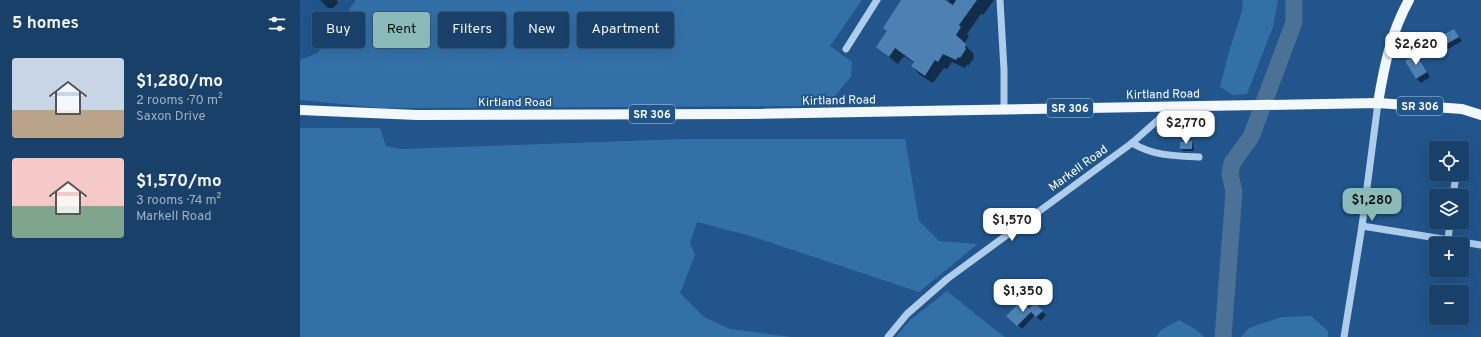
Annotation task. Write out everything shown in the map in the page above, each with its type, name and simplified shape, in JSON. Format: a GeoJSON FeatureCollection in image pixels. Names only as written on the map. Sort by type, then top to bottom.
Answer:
{"type":"FeatureCollection","features":[{"type":"Feature","properties":{"kind":"main road"},"geometry":{"type":"LineString","coordinates":[[1378,103],[1386,58],[1391,41],[1409,0]]}},
{"type":"Feature","properties":{"kind":"main road","name":"Kirtland Road"},"geometry":{"type":"LineString","coordinates":[[300,110],[417,115],[745,114],[1378,103]]}},
{"type":"Feature","properties":{"kind":"main road","name":"SR 306"},"geometry":{"type":"LineString","coordinates":[[1378,103],[1462,109],[1481,116]]}},
{"type":"Feature","properties":{"kind":"street"},"geometry":{"type":"LineString","coordinates":[[846,49],[877,0]]}},
{"type":"Feature","properties":{"kind":"street"},"geometry":{"type":"LineString","coordinates":[[1000,0],[1004,70],[1004,109]]}},
{"type":"Feature","properties":{"kind":"street"},"geometry":{"type":"LineString","coordinates":[[1344,337],[1362,226],[1378,103]]}},
{"type":"Feature","properties":{"kind":"street","name":"Markell Road"},"geometry":{"type":"LineString","coordinates":[[888,337],[907,314],[947,278],[1132,143],[1159,119],[1169,107]]}},
{"type":"Feature","properties":{"kind":"street"},"geometry":{"type":"LineString","coordinates":[[1132,143],[1154,154],[1199,157]]}},
{"type":"Feature","properties":{"kind":"street"},"geometry":{"type":"LineString","coordinates":[[1362,226],[1430,237]]}},
{"type":"Feature","properties":{"kind":"street"},"geometry":{"type":"LineString","coordinates":[[1469,243],[1481,245],[1481,241]]}},
{"type":"Feature","properties":{"kind":"shaded area"},"geometry":{"type":"Polygon","coordinates":[[[356,0],[862,0],[830,46],[852,62],[851,77],[826,106],[380,108],[300,100],[300,60],[317,53],[321,48],[365,48],[365,12],[347,12],[356,0]]]}},
{"type":"Feature","properties":{"kind":"shaded area"},"geometry":{"type":"Polygon","coordinates":[[[1243,0],[1278,0],[1273,27],[1247,94],[1233,95],[1220,87],[1242,11],[1243,0]]]}},
{"type":"Feature","properties":{"kind":"shaded area"},"geometry":{"type":"Polygon","coordinates":[[[300,128],[380,128],[386,146],[400,149],[685,139],[905,139],[919,221],[939,241],[978,244],[919,292],[751,236],[697,222],[690,243],[695,255],[680,293],[704,317],[730,329],[791,337],[300,337],[300,128]]]}},
{"type":"Feature","properties":{"kind":"shaded area"},"geometry":{"type":"Polygon","coordinates":[[[947,291],[1005,337],[896,337],[910,320],[947,291]]]}},
{"type":"Feature","properties":{"kind":"shaded area"},"geometry":{"type":"Polygon","coordinates":[[[1311,316],[1328,331],[1328,337],[1241,337],[1249,328],[1282,317],[1311,316]]]}},
{"type":"Feature","properties":{"kind":"shaded area"},"geometry":{"type":"Polygon","coordinates":[[[1179,320],[1195,329],[1204,337],[1156,337],[1161,330],[1179,320]]]}},
{"type":"Feature","properties":{"kind":"building"},"geometry":{"type":"Polygon","coordinates":[[[901,0],[945,0],[953,5],[956,0],[977,0],[959,25],[961,27],[956,35],[966,44],[966,49],[960,58],[958,57],[956,60],[943,54],[938,62],[935,60],[925,76],[911,66],[914,62],[895,48],[889,57],[876,47],[887,31],[883,28],[901,0]]]}},
{"type":"Feature","properties":{"kind":"building"},"geometry":{"type":"Polygon","coordinates":[[[1454,29],[1459,37],[1443,46],[1438,38],[1454,29]]]}},
{"type":"Feature","properties":{"kind":"building"},"geometry":{"type":"Polygon","coordinates":[[[1416,54],[1427,72],[1416,79],[1405,61],[1416,54]]]}},
{"type":"Feature","properties":{"kind":"building"},"geometry":{"type":"Polygon","coordinates":[[[1192,141],[1192,149],[1180,149],[1180,142],[1192,141]]]}},
{"type":"Feature","properties":{"kind":"building"},"geometry":{"type":"Polygon","coordinates":[[[1021,301],[1029,309],[1035,303],[1043,311],[1036,317],[1031,312],[1017,326],[1006,316],[1021,301]]]}},
{"type":"Feature","properties":{"kind":"waterway"},"geometry":{"type":"LineString","coordinates":[[1223,337],[1234,192],[1230,174],[1232,163],[1251,137],[1294,22],[1294,0]]}}]}
